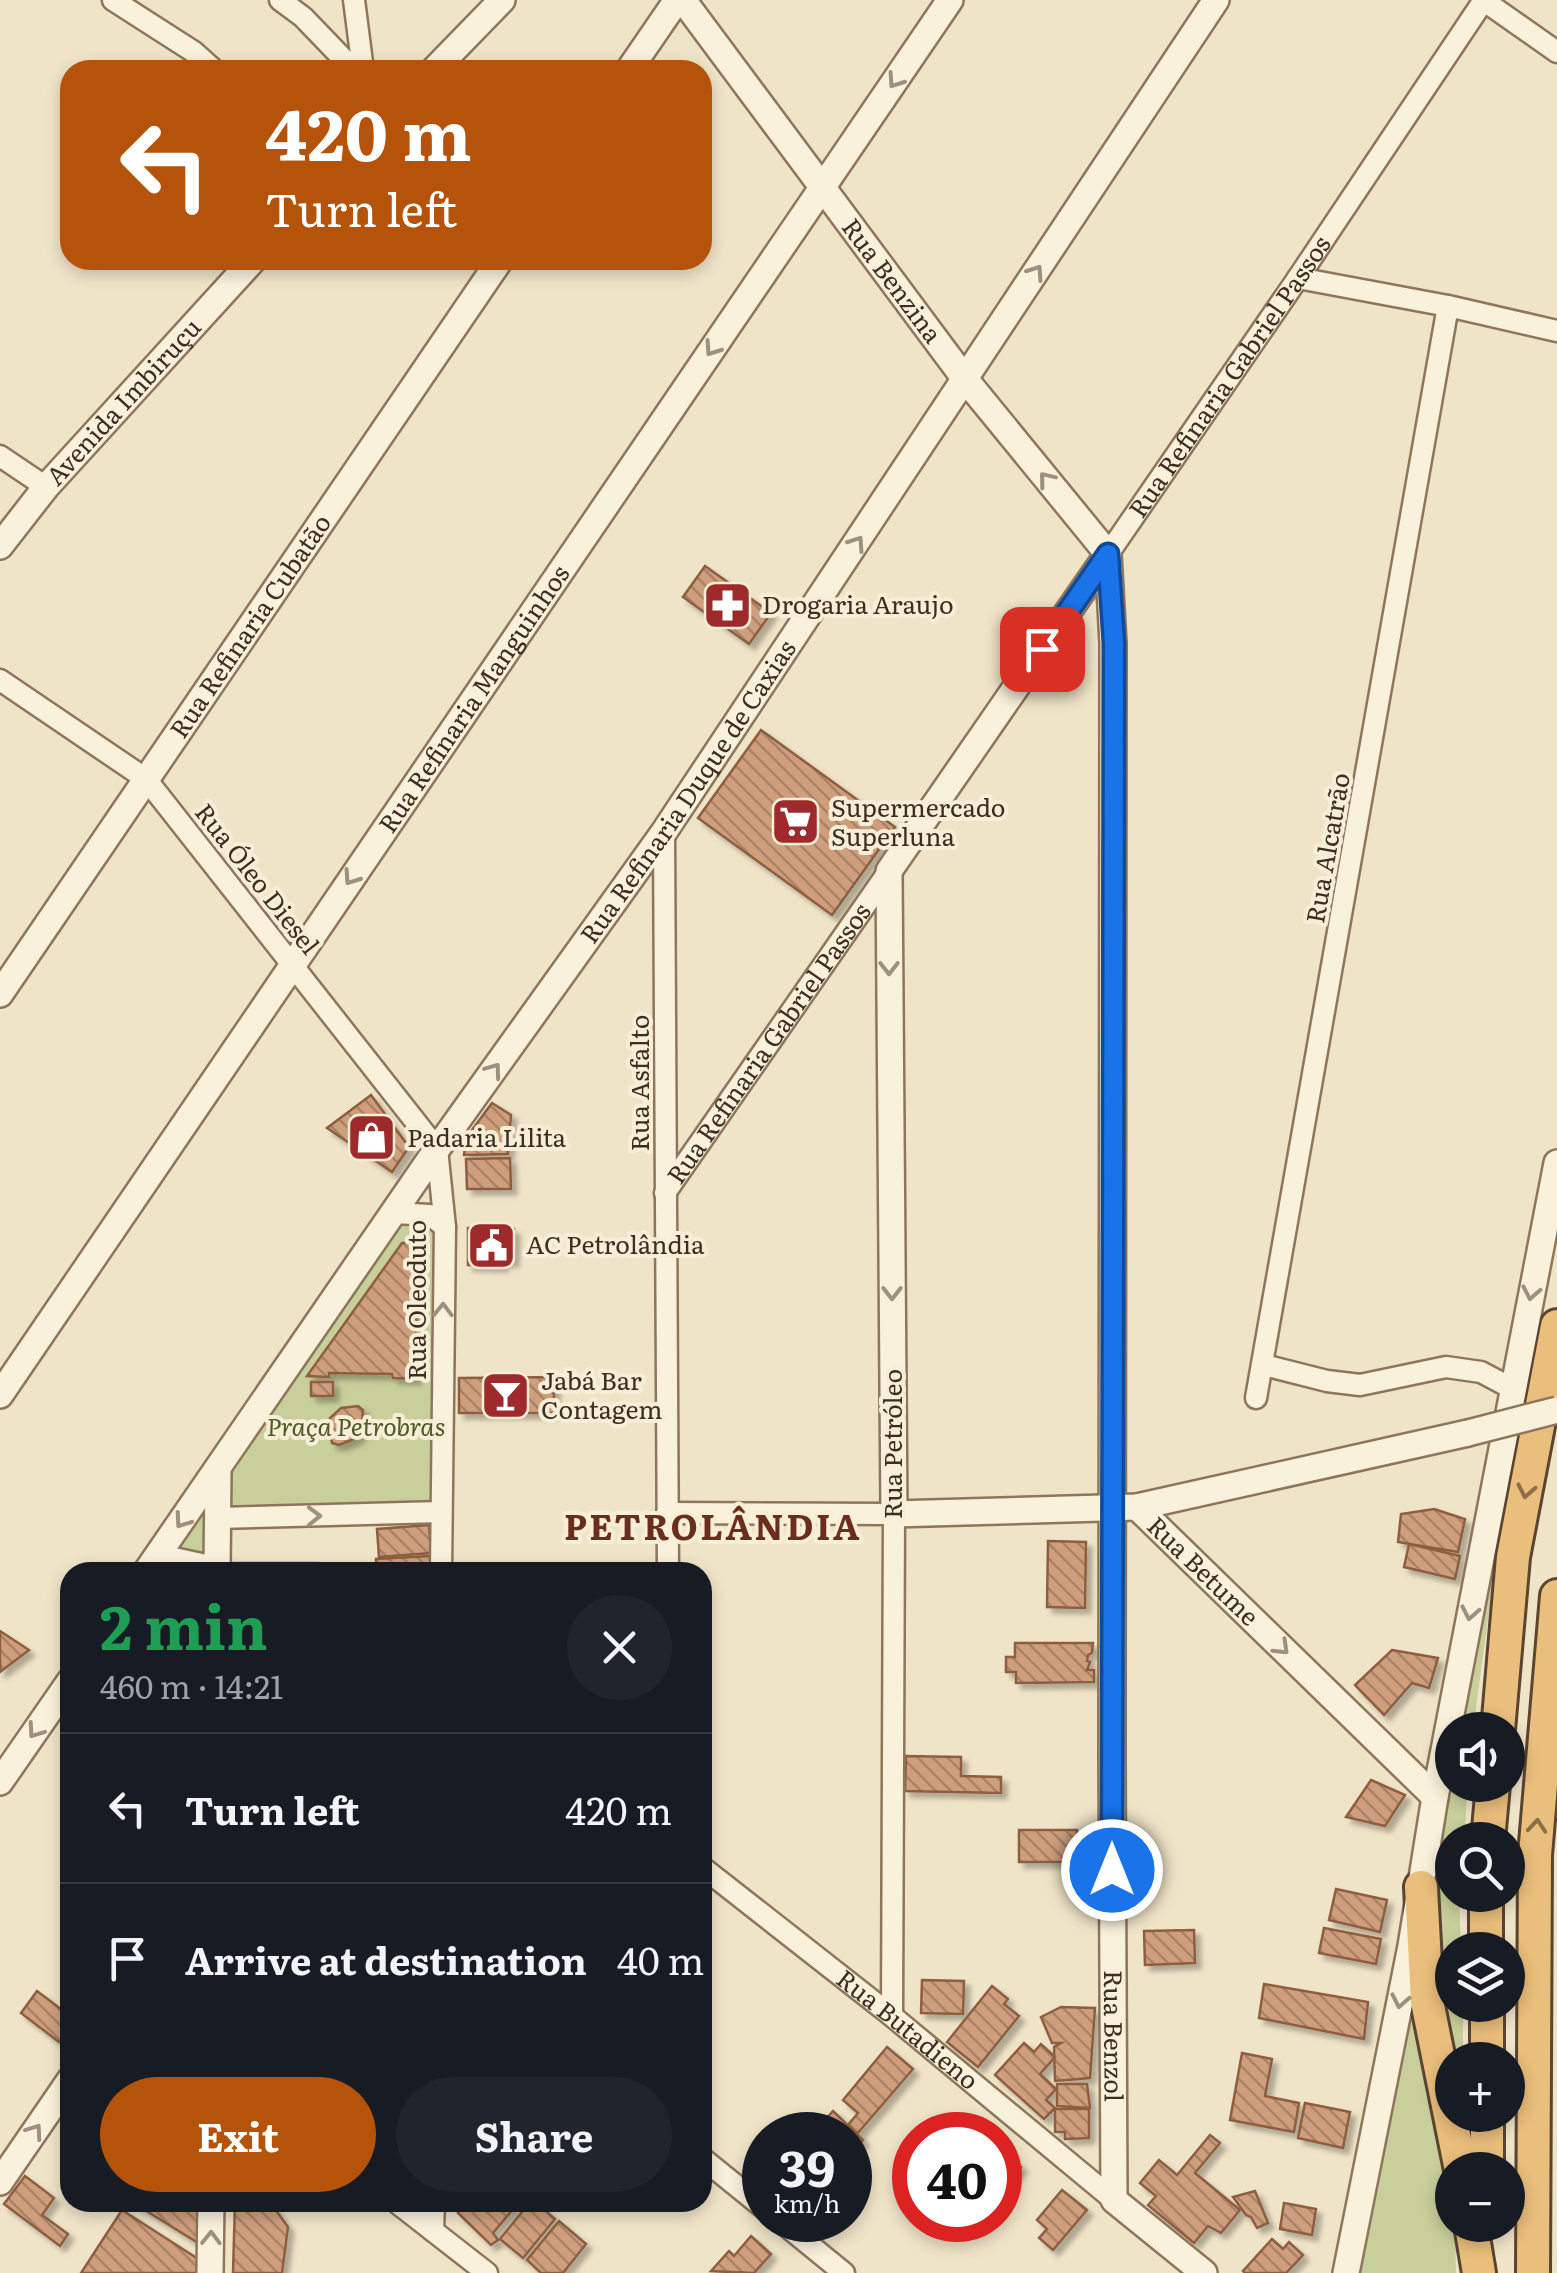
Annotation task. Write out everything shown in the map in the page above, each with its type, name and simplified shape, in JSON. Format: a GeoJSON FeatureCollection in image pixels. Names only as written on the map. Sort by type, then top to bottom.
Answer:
{"type":"FeatureCollection","features":[{"type":"Feature","properties":{"kind":"highway"},"geometry":{"type":"LineString","coordinates":[[1500,1712],[1513,1557],[1557,1326]]}},
{"type":"Feature","properties":{"kind":"highway"},"geometry":{"type":"LineString","coordinates":[[1533,2273],[1535,1855],[1557,1596]]}},
{"type":"Feature","properties":{"kind":"highway"},"geometry":{"type":"LineString","coordinates":[[1421,1887],[1426,2001],[1457,2152]]}},
{"type":"Feature","properties":{"kind":"highway"},"geometry":{"type":"LineString","coordinates":[[1473,2242],[1479,2273]]}},
{"type":"Feature","properties":{"kind":"highway"},"geometry":{"type":"LineString","coordinates":[[1487,2242],[1487,2273]]}},
{"type":"Feature","properties":{"kind":"street"},"geometry":{"type":"LineString","coordinates":[[113,0],[203,60]]}},
{"type":"Feature","properties":{"kind":"street"},"geometry":{"type":"LineString","coordinates":[[280,0],[303,17],[344,60]]}},
{"type":"Feature","properties":{"kind":"street"},"geometry":{"type":"LineString","coordinates":[[354,0],[362,60]]}},
{"type":"Feature","properties":{"kind":"street"},"geometry":{"type":"LineString","coordinates":[[444,60],[502,0]]}},
{"type":"Feature","properties":{"kind":"street"},"geometry":{"type":"LineString","coordinates":[[636,60],[680,0]]}},
{"type":"Feature","properties":{"kind":"street","name":"Rua Benzina"},"geometry":{"type":"LineString","coordinates":[[680,0],[965,379],[1108,554]]}},
{"type":"Feature","properties":{"kind":"street","name":"Rua Refinaria Manguinhos"},"geometry":{"type":"LineString","coordinates":[[0,1396],[950,0]]}},
{"type":"Feature","properties":{"kind":"street","name":"Rua Refinaria Duque de Caxias"},"geometry":{"type":"LineString","coordinates":[[153,1562],[437,1149],[664,832],[1216,0]]}},
{"type":"Feature","properties":{"kind":"street"},"geometry":{"type":"LineString","coordinates":[[1484,0],[1557,52]]}},
{"type":"Feature","properties":{"kind":"street","name":"Rua Refinaria Gabriel Passos"},"geometry":{"type":"LineString","coordinates":[[665,1194],[1298,278],[1484,0]]}},
{"type":"Feature","properties":{"kind":"street","name":"Avenida Imbiruçu"},"geometry":{"type":"LineString","coordinates":[[0,546],[46,487],[243,270]]}},
{"type":"Feature","properties":{"kind":"street","name":"Rua Refinaria Cubatão"},"geometry":{"type":"LineString","coordinates":[[0,994],[493,270]]}},
{"type":"Feature","properties":{"kind":"street"},"geometry":{"type":"LineString","coordinates":[[1298,278],[1557,331]]}},
{"type":"Feature","properties":{"kind":"street","name":"Rua Alcatrão"},"geometry":{"type":"LineString","coordinates":[[1256,1398],[1448,306]]}},
{"type":"Feature","properties":{"kind":"street"},"geometry":{"type":"LineString","coordinates":[[0,456],[46,487]]}},
{"type":"Feature","properties":{"kind":"street","name":"Rua Benzol"},"geometry":{"type":"LineString","coordinates":[[1108,554],[1114,643],[1124,1508],[1114,2200]]}},
{"type":"Feature","properties":{"kind":"street","name":"Rua Óleo Diesel"},"geometry":{"type":"LineString","coordinates":[[0,680],[146,779],[437,1149]]}},
{"type":"Feature","properties":{"kind":"street","name":"Rua Asfalto"},"geometry":{"type":"LineString","coordinates":[[664,832],[668,1562]]}},
{"type":"Feature","properties":{"kind":"street","name":"Rua Petróleo"},"geometry":{"type":"LineString","coordinates":[[888,871],[894,1514],[892,2016]]}},
{"type":"Feature","properties":{"kind":"street","name":"Rua Oleoduto"},"geometry":{"type":"LineString","coordinates":[[437,1149],[444,1227],[441,1562]]}},
{"type":"Feature","properties":{"kind":"street"},"geometry":{"type":"LineString","coordinates":[[1451,1712],[1557,1164]]}},
{"type":"Feature","properties":{"kind":"street"},"geometry":{"type":"LineString","coordinates":[[394,1212],[430,1215],[444,1227]]}},
{"type":"Feature","properties":{"kind":"street"},"geometry":{"type":"LineString","coordinates":[[1264,1365],[1360,1385],[1446,1366],[1481,1372],[1512,1389]]}},
{"type":"Feature","properties":{"kind":"street"},"geometry":{"type":"LineString","coordinates":[[668,1514],[1124,1508],[1557,1410]]}},
{"type":"Feature","properties":{"kind":"street"},"geometry":{"type":"LineString","coordinates":[[217,1562],[218,1470]]}},
{"type":"Feature","properties":{"kind":"street","name":"Rua Betume"},"geometry":{"type":"LineString","coordinates":[[1124,1508],[1435,1796]]}},
{"type":"Feature","properties":{"kind":"street"},"geometry":{"type":"LineString","coordinates":[[217,1518],[441,1512]]}},
{"type":"Feature","properties":{"kind":"street"},"geometry":{"type":"LineString","coordinates":[[3,1770],[60,1695]]}},
{"type":"Feature","properties":{"kind":"street"},"geometry":{"type":"LineString","coordinates":[[1346,2273],[1435,1796]]}},
{"type":"Feature","properties":{"kind":"street","name":"Rua Butadieno"},"geometry":{"type":"LineString","coordinates":[[712,1875],[892,2016],[1204,2273]]}},
{"type":"Feature","properties":{"kind":"street"},"geometry":{"type":"LineString","coordinates":[[0,2182],[60,2095]]}},
{"type":"Feature","properties":{"kind":"street"},"geometry":{"type":"LineString","coordinates":[[712,2166],[742,2190]]}},
{"type":"Feature","properties":{"kind":"street"},"geometry":{"type":"LineString","coordinates":[[210,2273],[211,2212]]}},
{"type":"Feature","properties":{"kind":"street"},"geometry":{"type":"LineString","coordinates":[[409,2212],[488,2273]]}},
{"type":"Feature","properties":{"kind":"street"},"geometry":{"type":"LineString","coordinates":[[433,2231],[434,2212]]}},
{"type":"Feature","properties":{"kind":"street"},"geometry":{"type":"LineString","coordinates":[[806,2242],[844,2273]]}},
{"type":"Feature","properties":{"kind":"green space","name":"Praça Petrobras"},"geometry":{"type":"Polygon","coordinates":[[[403,1220],[425,1220],[440,1230],[436,1509],[230,1510],[229,1466],[403,1220]]]}},
{"type":"Feature","properties":{"kind":"green space"},"geometry":{"type":"Polygon","coordinates":[[[1513,1433],[1475,1712],[1461,1712],[1513,1433]]]}},
{"type":"Feature","properties":{"kind":"green space"},"geometry":{"type":"Polygon","coordinates":[[[207,1509],[207,1556],[173,1548],[207,1509]]]}},
{"type":"Feature","properties":{"kind":"green space"},"geometry":{"type":"Polygon","coordinates":[[[1444,1802],[1467,1802],[1465,1822],[1441,1822],[1444,1802]]]}},
{"type":"Feature","properties":{"kind":"green space"},"geometry":{"type":"Polygon","coordinates":[[[1435,1912],[1460,1912],[1460,1932],[1435,1932],[1435,1959],[1433,1947],[1435,1912]]]}},
{"type":"Feature","properties":{"kind":"green space"},"geometry":{"type":"Polygon","coordinates":[[[1413,1994],[1442,2152],[1435,2152],[1435,2242],[1455,2242],[1456,2273],[1360,2273],[1413,1994]]]}},
{"type":"Feature","properties":{"kind":"green space"},"geometry":{"type":"Polygon","coordinates":[[[1446,2022],[1463,2022],[1463,2042],[1449,2042],[1446,2022]]]}},
{"type":"Feature","properties":{"kind":"building","name":"Drogaria Araujo"},"geometry":{"type":"Polygon","coordinates":[[[705,566],[771,613],[749,644],[683,597],[705,566]]]}},
{"type":"Feature","properties":{"kind":"building","name":"Supermercado Superluna"},"geometry":{"type":"Polygon","coordinates":[[[761,730],[895,827],[832,915],[698,818],[761,730]]]}},
{"type":"Feature","properties":{"kind":"building","name":"Padaria Lilita"},"geometry":{"type":"Polygon","coordinates":[[[371,1095],[409,1147],[392,1172],[327,1128],[371,1095]]]}},
{"type":"Feature","properties":{"kind":"building"},"geometry":{"type":"Polygon","coordinates":[[[492,1103],[511,1115],[508,1154],[464,1155],[466,1138],[492,1103]]]}},
{"type":"Feature","properties":{"kind":"building"},"geometry":{"type":"Polygon","coordinates":[[[510,1158],[511,1189],[467,1189],[466,1159],[510,1158]]]}},
{"type":"Feature","properties":{"kind":"building","name":"AC Petrolândia"},"geometry":{"type":"Polygon","coordinates":[[[468,1228],[514,1229],[513,1261],[502,1261],[502,1266],[468,1265],[468,1228]]]}},
{"type":"Feature","properties":{"kind":"building"},"geometry":{"type":"Polygon","coordinates":[[[402,1243],[418,1243],[415,1379],[393,1378],[392,1374],[307,1376],[402,1243]]]}},
{"type":"Feature","properties":{"kind":"building","name":"Jabá Bar Contagem"},"geometry":{"type":"Polygon","coordinates":[[[554,1377],[554,1413],[459,1413],[459,1378],[554,1377]]]}},
{"type":"Feature","properties":{"kind":"building"},"geometry":{"type":"Polygon","coordinates":[[[311,1382],[333,1382],[333,1396],[311,1396],[311,1382]]]}},
{"type":"Feature","properties":{"kind":"building"},"geometry":{"type":"Polygon","coordinates":[[[358,1406],[363,1410],[357,1438],[339,1445],[332,1443],[330,1418],[341,1408],[358,1406]]]}},
{"type":"Feature","properties":{"kind":"building"},"geometry":{"type":"Polygon","coordinates":[[[1434,1509],[1465,1519],[1458,1552],[1398,1542],[1401,1514],[1434,1509]]]}},
{"type":"Feature","properties":{"kind":"building"},"geometry":{"type":"Polygon","coordinates":[[[429,1525],[431,1553],[379,1557],[377,1529],[429,1525]]]}},
{"type":"Feature","properties":{"kind":"building"},"geometry":{"type":"Polygon","coordinates":[[[1048,1541],[1086,1542],[1085,1608],[1047,1607],[1048,1541]]]}},
{"type":"Feature","properties":{"kind":"building"},"geometry":{"type":"Polygon","coordinates":[[[1409,1544],[1460,1556],[1455,1579],[1404,1567],[1409,1544]]]}},
{"type":"Feature","properties":{"kind":"building"},"geometry":{"type":"Polygon","coordinates":[[[430,1556],[430,1562],[376,1562],[430,1556]]]}},
{"type":"Feature","properties":{"kind":"building"},"geometry":{"type":"Polygon","coordinates":[[[0,1631],[29,1650],[0,1672],[0,1631]]]}},
{"type":"Feature","properties":{"kind":"building"},"geometry":{"type":"Polygon","coordinates":[[[1015,1643],[1093,1643],[1087,1670],[1094,1670],[1094,1682],[1016,1683],[1016,1672],[1006,1672],[1006,1657],[1015,1657],[1015,1643]]]}},
{"type":"Feature","properties":{"kind":"building"},"geometry":{"type":"Polygon","coordinates":[[[1392,1650],[1438,1658],[1429,1688],[1412,1683],[1384,1715],[1355,1685],[1392,1650]]]}},
{"type":"Feature","properties":{"kind":"building"},"geometry":{"type":"Polygon","coordinates":[[[906,1756],[961,1757],[961,1776],[1001,1777],[1001,1793],[905,1791],[906,1756]]]}},
{"type":"Feature","properties":{"kind":"building"},"geometry":{"type":"Polygon","coordinates":[[[1371,1780],[1405,1795],[1385,1826],[1346,1817],[1371,1780]]]}},
{"type":"Feature","properties":{"kind":"building"},"geometry":{"type":"Polygon","coordinates":[[[1019,1830],[1077,1830],[1077,1862],[1019,1862],[1019,1830]]]}},
{"type":"Feature","properties":{"kind":"building"},"geometry":{"type":"Polygon","coordinates":[[[1336,1889],[1387,1900],[1380,1932],[1329,1920],[1336,1889]]]}},
{"type":"Feature","properties":{"kind":"building"},"geometry":{"type":"Polygon","coordinates":[[[1324,1928],[1381,1939],[1376,1964],[1319,1953],[1324,1928]]]}},
{"type":"Feature","properties":{"kind":"building"},"geometry":{"type":"Polygon","coordinates":[[[1194,1930],[1195,1963],[1145,1965],[1144,1931],[1194,1930]]]}},
{"type":"Feature","properties":{"kind":"building"},"geometry":{"type":"Polygon","coordinates":[[[922,1980],[964,1981],[963,2014],[921,2013],[922,1980]]]}},
{"type":"Feature","properties":{"kind":"building"},"geometry":{"type":"Polygon","coordinates":[[[1264,1984],[1368,2002],[1364,2039],[1259,2018],[1264,1984]]]}},
{"type":"Feature","properties":{"kind":"building"},"geometry":{"type":"Polygon","coordinates":[[[992,1986],[1008,1999],[1004,2004],[1019,2016],[978,2067],[947,2042],[992,1986]]]}},
{"type":"Feature","properties":{"kind":"building"},"geometry":{"type":"Polygon","coordinates":[[[37,1991],[60,2008],[59,2042],[21,2013],[37,1991]]]}},
{"type":"Feature","properties":{"kind":"building"},"geometry":{"type":"Polygon","coordinates":[[[1061,2007],[1095,2008],[1090,2078],[1055,2081],[1054,2047],[1061,2043],[1052,2043],[1041,2017],[1061,2007]]]}},
{"type":"Feature","properties":{"kind":"building"},"geometry":{"type":"Polygon","coordinates":[[[1024,2043],[1034,2052],[1041,2044],[1055,2057],[1040,2074],[1056,2089],[1046,2100],[1055,2108],[1044,2119],[995,2075],[1024,2043]]]}},
{"type":"Feature","properties":{"kind":"building"},"geometry":{"type":"Polygon","coordinates":[[[887,2047],[913,2069],[872,2117],[872,2112],[857,2112],[843,2100],[887,2047]]]}},
{"type":"Feature","properties":{"kind":"building"},"geometry":{"type":"Polygon","coordinates":[[[1242,2053],[1272,2059],[1265,2096],[1299,2103],[1294,2132],[1230,2120],[1242,2053]]]}},
{"type":"Feature","properties":{"kind":"building"},"geometry":{"type":"Polygon","coordinates":[[[1057,2084],[1087,2084],[1090,2108],[1057,2106],[1057,2084]]]}},
{"type":"Feature","properties":{"kind":"building"},"geometry":{"type":"Polygon","coordinates":[[[1305,2103],[1350,2112],[1343,2148],[1298,2138],[1305,2103]]]}},
{"type":"Feature","properties":{"kind":"building"},"geometry":{"type":"Polygon","coordinates":[[[1055,2109],[1089,2109],[1089,2138],[1065,2139],[1065,2132],[1055,2132],[1055,2109]]]}},
{"type":"Feature","properties":{"kind":"building"},"geometry":{"type":"Polygon","coordinates":[[[1210,2135],[1220,2143],[1195,2173],[1240,2210],[1221,2233],[1208,2226],[1194,2243],[1148,2205],[1156,2196],[1140,2183],[1159,2160],[1177,2175],[1210,2135]]]}},
{"type":"Feature","properties":{"kind":"building"},"geometry":{"type":"Polygon","coordinates":[[[25,2176],[54,2198],[42,2215],[68,2234],[60,2246],[4,2204],[25,2176]]]}},
{"type":"Feature","properties":{"kind":"building"},"geometry":{"type":"Polygon","coordinates":[[[1062,2190],[1087,2210],[1053,2250],[1039,2238],[1047,2229],[1037,2220],[1062,2190]]]}},
{"type":"Feature","properties":{"kind":"building"},"geometry":{"type":"Polygon","coordinates":[[[1255,2191],[1268,2223],[1257,2228],[1233,2197],[1255,2191]]]}},
{"type":"Feature","properties":{"kind":"building"},"geometry":{"type":"Polygon","coordinates":[[[1284,2203],[1316,2209],[1312,2235],[1280,2229],[1284,2203]]]}},
{"type":"Feature","properties":{"kind":"building"},"geometry":{"type":"Polygon","coordinates":[[[121,2212],[206,2264],[199,2273],[81,2273],[121,2212]]]}},
{"type":"Feature","properties":{"kind":"building"},"geometry":{"type":"Polygon","coordinates":[[[148,2212],[204,2212],[203,2246],[148,2212]]]}},
{"type":"Feature","properties":{"kind":"building"},"geometry":{"type":"Polygon","coordinates":[[[235,2212],[277,2212],[288,2227],[282,2273],[233,2273],[235,2212]]]}},
{"type":"Feature","properties":{"kind":"building"},"geometry":{"type":"Polygon","coordinates":[[[511,2212],[493,2233],[498,2240],[491,2245],[458,2213],[511,2212]]]}},
{"type":"Feature","properties":{"kind":"building"},"geometry":{"type":"Polygon","coordinates":[[[522,2212],[547,2212],[555,2219],[523,2258],[500,2239],[522,2212]]]}},
{"type":"Feature","properties":{"kind":"building"},"geometry":{"type":"Polygon","coordinates":[[[559,2221],[586,2244],[563,2273],[541,2273],[527,2260],[559,2221]]]}},
{"type":"Feature","properties":{"kind":"building"},"geometry":{"type":"Polygon","coordinates":[[[1272,2239],[1283,2249],[1289,2242],[1303,2255],[1286,2273],[1245,2273],[1243,2271],[1272,2239]]]}},
{"type":"Feature","properties":{"kind":"building"},"geometry":{"type":"Polygon","coordinates":[[[746,2242],[758,2242],[771,2254],[754,2273],[711,2271],[729,2251],[734,2256],[746,2242]]]}},
{"type":"Feature","properties":{"kind":"place","name":"Drogaria Araujo"},"geometry":{"type":"Point","coordinates":[727,605]}},
{"type":"Feature","properties":{"kind":"place","name":"Supermercado Superluna"},"geometry":{"type":"Point","coordinates":[796,822]}},
{"type":"Feature","properties":{"kind":"place","name":"Padaria Lilita"},"geometry":{"type":"Point","coordinates":[372,1138]}},
{"type":"Feature","properties":{"kind":"place","name":"AC Petrolândia"},"geometry":{"type":"Point","coordinates":[491,1245]}},
{"type":"Feature","properties":{"kind":"place","name":"Jabá Bar Contagem"},"geometry":{"type":"Point","coordinates":[506,1395]}},
{"type":"Feature","properties":{"kind":"district","name":"PETROLÂNDIA"},"geometry":{"type":"Point","coordinates":[713,1528]}},
{"type":"Feature","properties":{"kind":"route"},"geometry":{"type":"LineString","coordinates":[[1042,649],[1108,554],[1114,643],[1112,1870]]}}]}
